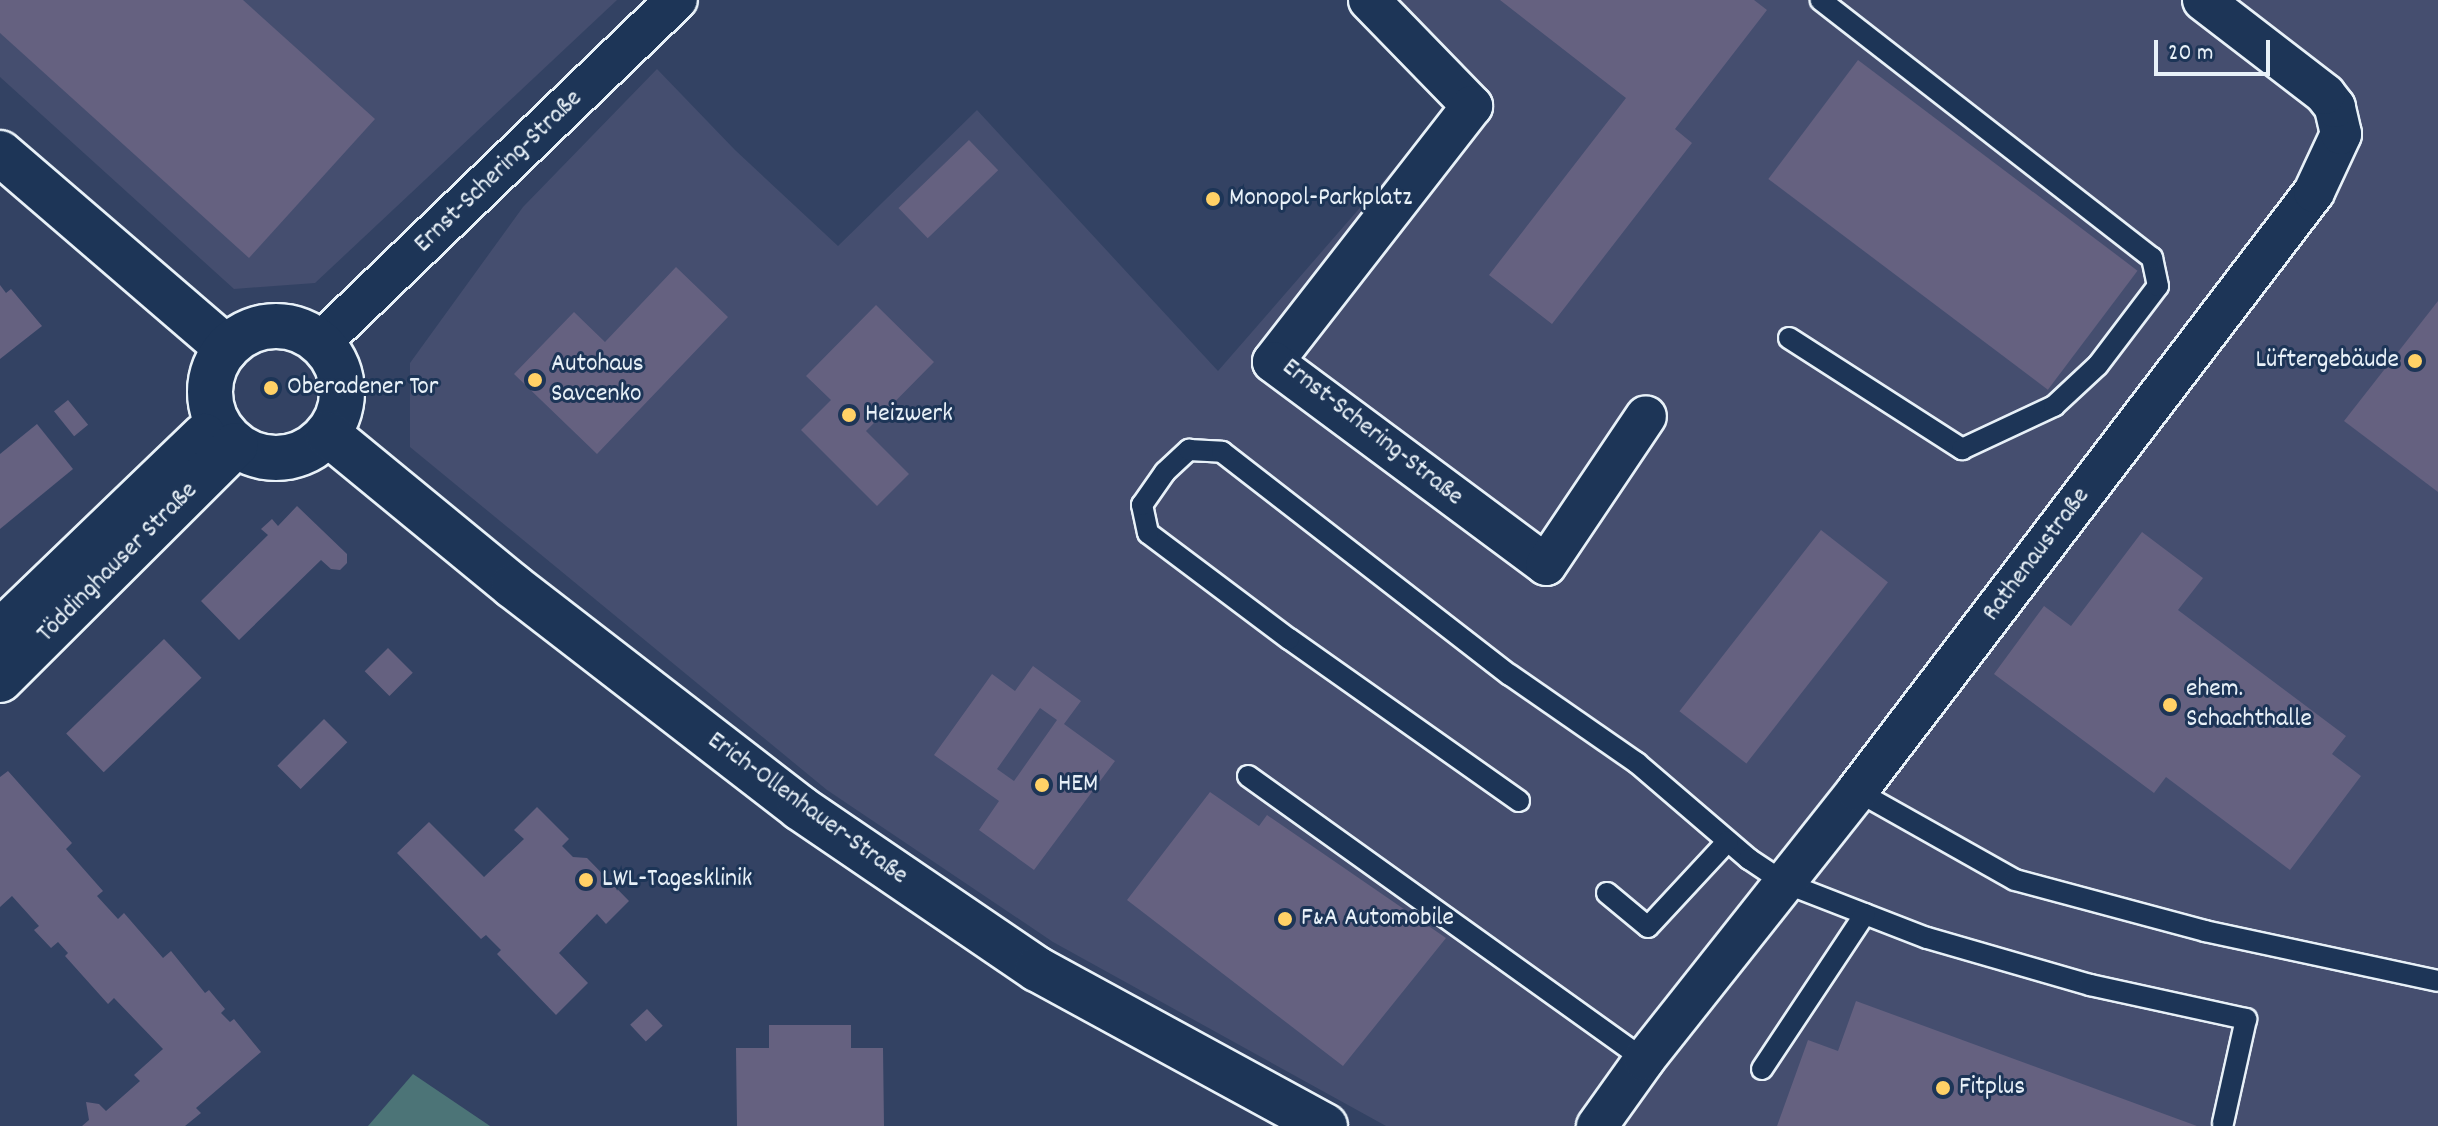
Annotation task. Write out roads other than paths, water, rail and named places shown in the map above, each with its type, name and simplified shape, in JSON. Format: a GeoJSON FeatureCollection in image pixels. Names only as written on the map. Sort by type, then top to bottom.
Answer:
{"type":"FeatureCollection","features":[{"type":"Feature","properties":{"kind":"street","name":"Ernst-Schering-Straße"},"geometry":{"type":"LineString","coordinates":[[320,343],[677,0]]}},
{"type":"Feature","properties":{"kind":"street","name":"Ernst-Schering-Straße"},"geometry":{"type":"LineString","coordinates":[[1369,0],[1472,106],[1273,362],[1546,565],[1646,416]]}},
{"type":"Feature","properties":{"kind":"street","name":"Rathenaustraße"},"geometry":{"type":"LineString","coordinates":[[1597,1126],[1644,1060],[1857,791],[2314,192],[2336,150],[2341,120],[2325,94],[2203,0]]}},
{"type":"Feature","properties":{"kind":"street"},"geometry":{"type":"LineString","coordinates":[[0,153],[227,348]]}},
{"type":"Feature","properties":{"kind":"street"},"geometry":{"type":"LineString","coordinates":[[273,326],[298,330],[320,343],[336,363],[342,387],[339,412],[328,434],[308,451],[284,458],[259,456],[226,434],[211,404],[211,384],[216,364],[227,348],[247,333],[273,326]]}},
{"type":"Feature","properties":{"kind":"street","name":"Töddinghauser Straße"},"geometry":{"type":"LineString","coordinates":[[0,632],[226,434]]}},
{"type":"Feature","properties":{"kind":"street","name":"Töddinghauser Straße"},"geometry":{"type":"LineString","coordinates":[[0,680],[226,434]]}},
{"type":"Feature","properties":{"kind":"street","name":"Erich-Ollenhauer-Straße"},"geometry":{"type":"LineString","coordinates":[[328,434],[501,577],[800,808],[1037,969],[1325,1126]]}},
{"type":"Feature","properties":{"kind":"lane"},"geometry":{"type":"LineString","coordinates":[[1789,338],[1962,449],[2054,406],[2098,365],[2158,286],[2152,258],[1821,0]]}},
{"type":"Feature","properties":{"kind":"lane"},"geometry":{"type":"LineString","coordinates":[[1519,801],[1289,639],[1148,533],[1142,505],[1165,472],[1189,450],[1222,452],[1510,675],[1637,763],[1728,841],[1785,883],[1927,938],[2090,985],[2246,1019],[2223,1123]]}},
{"type":"Feature","properties":{"kind":"lane"},"geometry":{"type":"LineString","coordinates":[[1248,776],[1644,1060]]}},
{"type":"Feature","properties":{"kind":"lane"},"geometry":{"type":"LineString","coordinates":[[1857,791],[2015,880],[2190,927],[2438,981]]}},
{"type":"Feature","properties":{"kind":"lane"},"geometry":{"type":"LineString","coordinates":[[1607,893],[1648,927],[1728,841]]}},
{"type":"Feature","properties":{"kind":"lane"},"geometry":{"type":"LineString","coordinates":[[1762,1069],[1865,914]]}},
{"type":"Feature","properties":{"kind":"place","name":"Monopol-Parkplatz"},"geometry":{"type":"Point","coordinates":[1213,199]}},
{"type":"Feature","properties":{"kind":"place","name":"Lüftergebäude"},"geometry":{"type":"Point","coordinates":[2415,361]}},
{"type":"Feature","properties":{"kind":"place","name":"Autohaus Savcenko"},"geometry":{"type":"Point","coordinates":[535,380]}},
{"type":"Feature","properties":{"kind":"place","name":"Oberadener Tor"},"geometry":{"type":"Point","coordinates":[271,388]}},
{"type":"Feature","properties":{"kind":"place","name":"Heizwerk"},"geometry":{"type":"Point","coordinates":[849,415]}},
{"type":"Feature","properties":{"kind":"place","name":"ehem. Schachthalle"},"geometry":{"type":"Point","coordinates":[2170,705]}},
{"type":"Feature","properties":{"kind":"place","name":"HEM"},"geometry":{"type":"Point","coordinates":[1042,785]}},
{"type":"Feature","properties":{"kind":"place","name":"LWL-Tagesklinik"},"geometry":{"type":"Point","coordinates":[586,880]}},
{"type":"Feature","properties":{"kind":"place","name":"F&A Automobile"},"geometry":{"type":"Point","coordinates":[1285,919]}},
{"type":"Feature","properties":{"kind":"place","name":"Fitplus"},"geometry":{"type":"Point","coordinates":[1943,1088]}}]}
